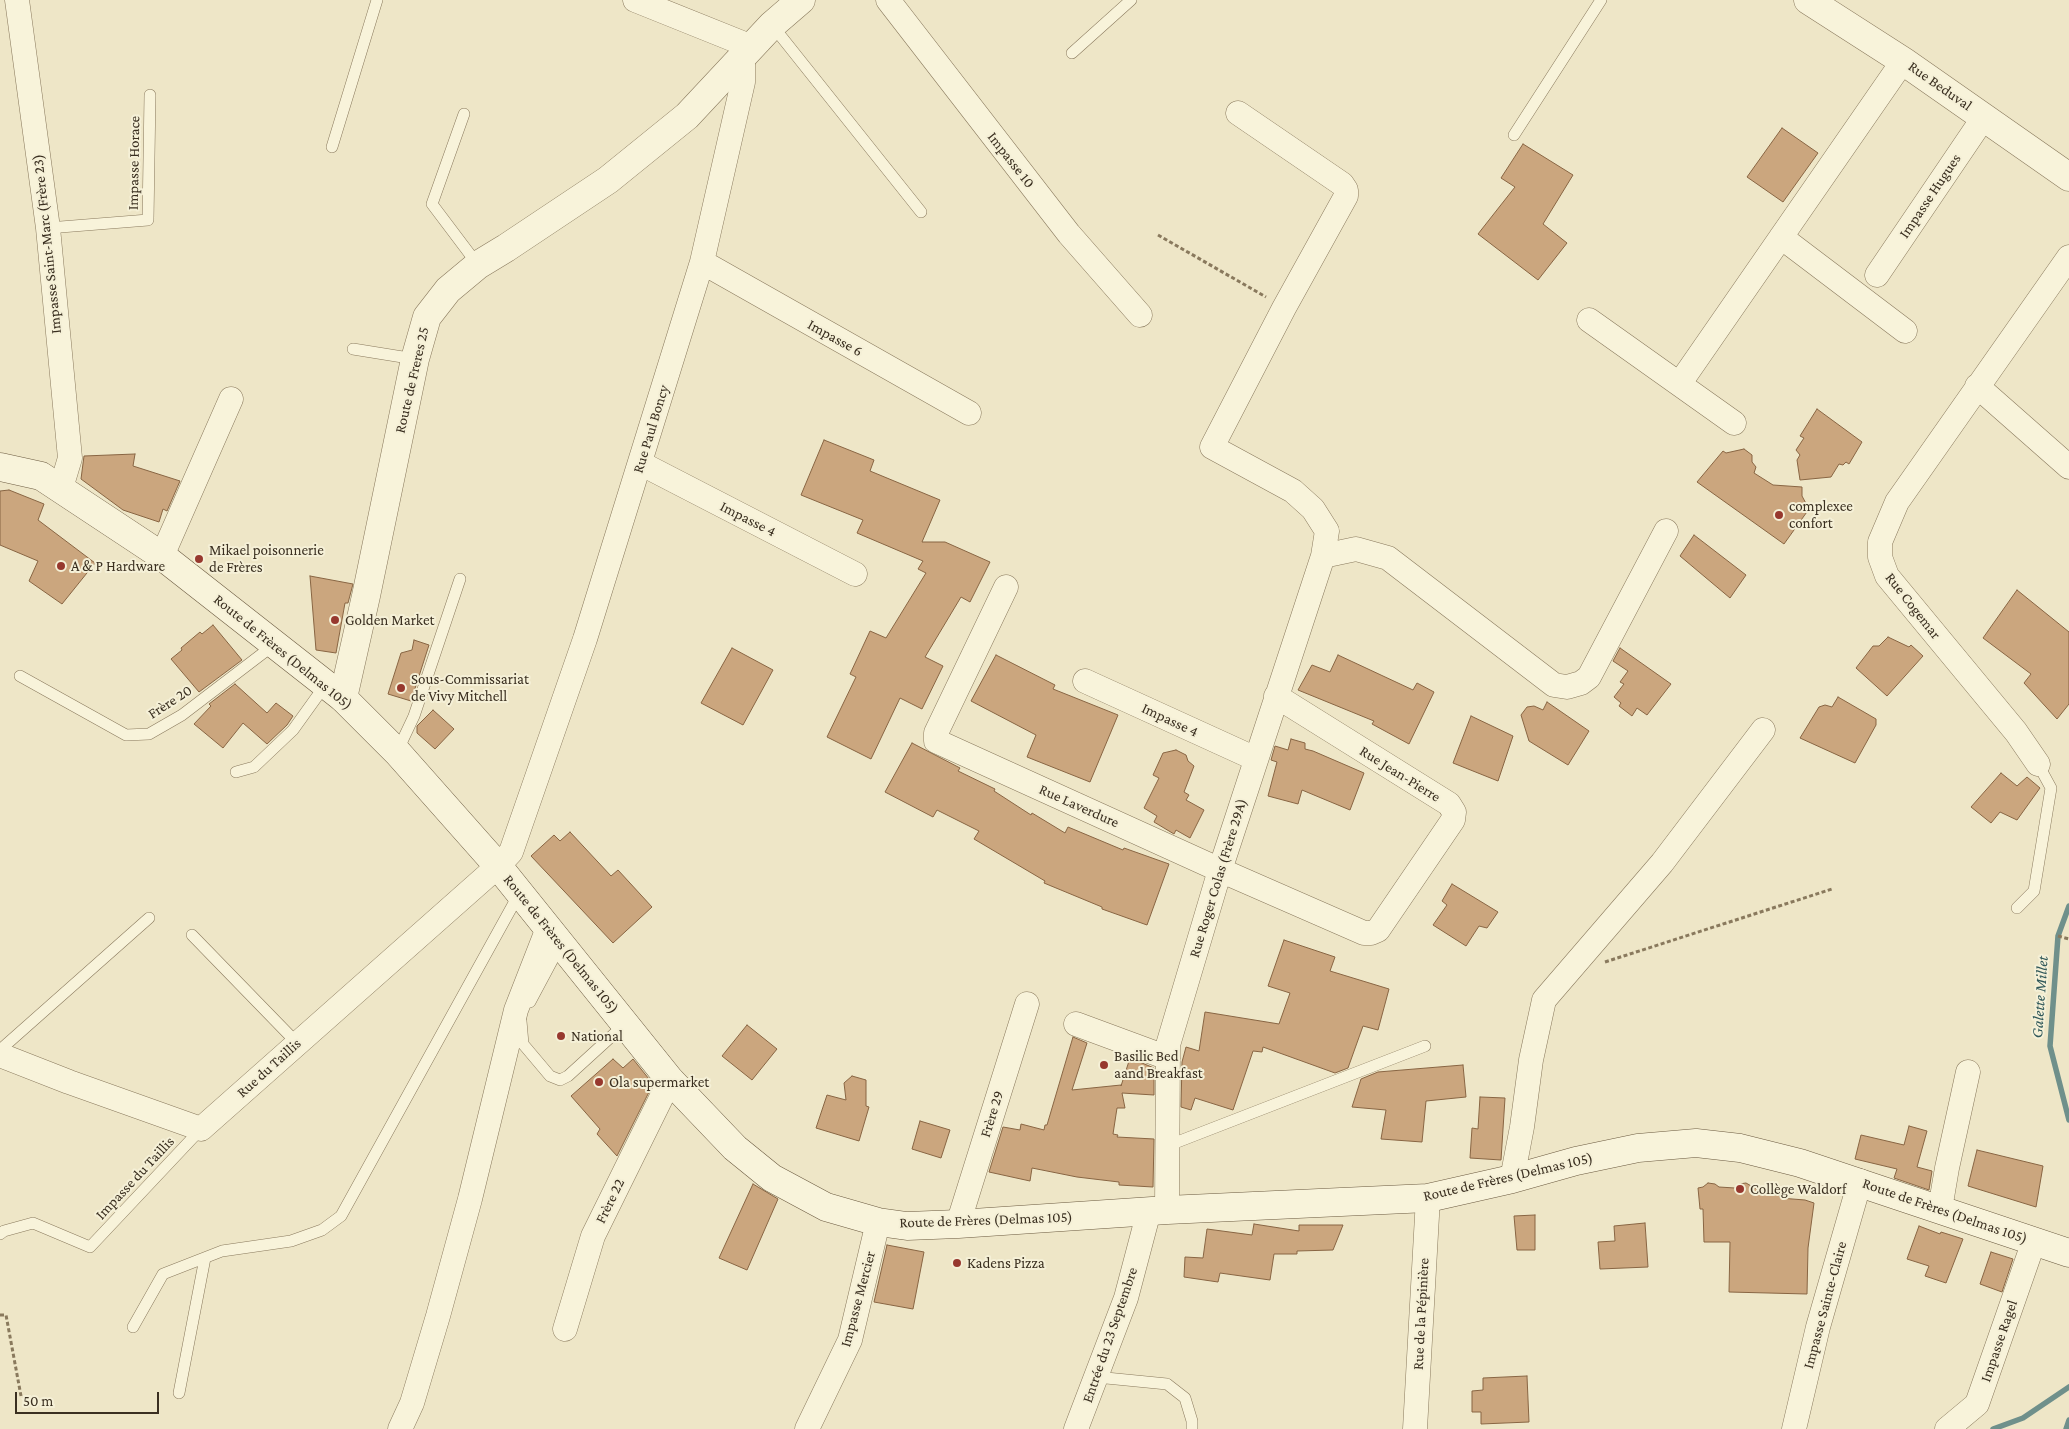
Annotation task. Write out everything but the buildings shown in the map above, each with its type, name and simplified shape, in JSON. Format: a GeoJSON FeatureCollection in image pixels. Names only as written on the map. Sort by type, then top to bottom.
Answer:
{"type":"FeatureCollection","features":[{"type":"Feature","properties":{"kind":"main road"},"geometry":{"type":"LineString","coordinates":[[747,53],[776,30],[801,0]]}},
{"type":"Feature","properties":{"kind":"main road","name":"Rue Beduval"},"geometry":{"type":"LineString","coordinates":[[1808,0],[1903,60],[2069,177]]}},
{"type":"Feature","properties":{"kind":"main road","name":"Route de Freres 25"},"geometry":{"type":"LineString","coordinates":[[335,690],[368,586],[415,359],[428,317],[448,290],[478,265],[608,180],[687,116],[747,53]]}},
{"type":"Feature","properties":{"kind":"main road","name":"Route de Frères (Delmas 105)"},"geometry":{"type":"LineString","coordinates":[[0,467],[40,476],[61,488],[162,556],[335,690],[397,752],[498,866],[670,1080],[735,1148],[772,1178],[826,1207],[878,1222],[907,1226],[1158,1211],[1428,1198],[1512,1179],[1576,1161],[1638,1148],[1696,1143],[1740,1148],[1800,1162],[2051,1247]]}},
{"type":"Feature","properties":{"kind":"street"},"geometry":{"type":"LineString","coordinates":[[0,4],[11,0]]}},
{"type":"Feature","properties":{"kind":"street","name":"Impasse Saint-Marc (Frère 23)"},"geometry":{"type":"LineString","coordinates":[[17,0],[48,228],[70,458],[61,488]]}},
{"type":"Feature","properties":{"kind":"street"},"geometry":{"type":"LineString","coordinates":[[634,0],[747,53]]}},
{"type":"Feature","properties":{"kind":"street","name":"Impasse 10"},"geometry":{"type":"LineString","coordinates":[[888,0],[1069,234],[1140,315]]}},
{"type":"Feature","properties":{"kind":"street","name":"Rue Paul Boncy"},"geometry":{"type":"LineString","coordinates":[[498,866],[511,852],[586,639],[702,262],[744,82],[747,53]]}},
{"type":"Feature","properties":{"kind":"street"},"geometry":{"type":"LineString","coordinates":[[1680,382],[1903,60]]}},
{"type":"Feature","properties":{"kind":"street"},"geometry":{"type":"LineString","coordinates":[[1238,113],[1342,184],[1346,190],[1346,196],[1284,308]]}},
{"type":"Feature","properties":{"kind":"street","name":"Impasse Hugues"},"geometry":{"type":"LineString","coordinates":[[1876,275],[1984,117]]}},
{"type":"Feature","properties":{"kind":"street"},"geometry":{"type":"LineString","coordinates":[[1781,237],[1905,332]]}},
{"type":"Feature","properties":{"kind":"street","name":"Rue Cogemar"},"geometry":{"type":"LineString","coordinates":[[2038,764],[2016,732],[1887,576],[1880,557],[1880,542],[1897,502],[2069,256]]}},
{"type":"Feature","properties":{"kind":"street","name":"Impasse 6"},"geometry":{"type":"LineString","coordinates":[[702,262],[969,413]]}},
{"type":"Feature","properties":{"kind":"street","name":"Rue Roger Colas (Frère 29A)"},"geometry":{"type":"LineString","coordinates":[[1158,1211],[1167,1146],[1168,1045],[1220,870],[1323,556],[1327,531],[1313,509],[1293,491],[1212,447],[1284,308]]}},
{"type":"Feature","properties":{"kind":"street"},"geometry":{"type":"LineString","coordinates":[[1589,320],[1680,382],[1734,423]]}},
{"type":"Feature","properties":{"kind":"street"},"geometry":{"type":"LineString","coordinates":[[1977,386],[2069,467]]}},
{"type":"Feature","properties":{"kind":"street"},"geometry":{"type":"LineString","coordinates":[[162,556],[231,399]]}},
{"type":"Feature","properties":{"kind":"street","name":"Impasse 4"},"geometry":{"type":"LineString","coordinates":[[640,463],[856,574]]}},
{"type":"Feature","properties":{"kind":"street"},"geometry":{"type":"LineString","coordinates":[[1323,556],[1356,548],[1388,558],[1554,685],[1567,687],[1589,678],[1666,531]]}},
{"type":"Feature","properties":{"kind":"street","name":"Rue Laverdure"},"geometry":{"type":"LineString","coordinates":[[1006,587],[936,733],[936,741],[1364,933],[1372,933],[1378,930]]}},
{"type":"Feature","properties":{"kind":"street","name":"Impasse 4"},"geometry":{"type":"LineString","coordinates":[[1085,681],[1256,760]]}},
{"type":"Feature","properties":{"kind":"street","name":"Rue Jean-Pierre"},"geometry":{"type":"LineString","coordinates":[[1276,696],[1448,804],[1454,812],[1453,820],[1378,930]]}},
{"type":"Feature","properties":{"kind":"street"},"geometry":{"type":"LineString","coordinates":[[1512,1179],[1522,1127],[1531,1060],[1544,1000],[1662,863],[1763,730]]}},
{"type":"Feature","properties":{"kind":"street","name":"Rue du Taillis"},"geometry":{"type":"LineString","coordinates":[[201,1129],[498,866]]}},
{"type":"Feature","properties":{"kind":"street"},"geometry":{"type":"LineString","coordinates":[[400,1429],[412,1403],[441,1307],[470,1199],[516,1010],[554,936]]}},
{"type":"Feature","properties":{"kind":"street","name":"Frère 29"},"geometry":{"type":"LineString","coordinates":[[958,1224],[1027,1004]]}},
{"type":"Feature","properties":{"kind":"street"},"geometry":{"type":"LineString","coordinates":[[1076,1024],[1168,1058]]}},
{"type":"Feature","properties":{"kind":"street"},"geometry":{"type":"LineString","coordinates":[[0,1055],[68,1082],[201,1129]]}},
{"type":"Feature","properties":{"kind":"street"},"geometry":{"type":"LineString","coordinates":[[1940,1209],[1946,1168],[1968,1072]]}},
{"type":"Feature","properties":{"kind":"street","name":"Frère 22"},"geometry":{"type":"LineString","coordinates":[[565,1329],[593,1236],[670,1080]]}},
{"type":"Feature","properties":{"kind":"street","name":"Impasse Sainte-Claire"},"geometry":{"type":"LineString","coordinates":[[1794,1429],[1818,1327],[1860,1181]]}},
{"type":"Feature","properties":{"kind":"street","name":"Rue de la Pépinière"},"geometry":{"type":"LineString","coordinates":[[1415,1429],[1428,1198]]}},
{"type":"Feature","properties":{"kind":"street","name":"Entrée du 23 Septembre"},"geometry":{"type":"LineString","coordinates":[[1076,1429],[1158,1211]]}},
{"type":"Feature","properties":{"kind":"street","name":"Impasse Mercier"},"geometry":{"type":"LineString","coordinates":[[807,1429],[850,1340],[878,1222]]}},
{"type":"Feature","properties":{"kind":"street","name":"Impasse Ragel"},"geometry":{"type":"LineString","coordinates":[[1947,1429],[1977,1404],[2051,1247]]}},
{"type":"Feature","properties":{"kind":"lane"},"geometry":{"type":"LineString","coordinates":[[332,147],[377,0]]}},
{"type":"Feature","properties":{"kind":"lane"},"geometry":{"type":"LineString","coordinates":[[1072,53],[1131,0]]}},
{"type":"Feature","properties":{"kind":"lane"},"geometry":{"type":"LineString","coordinates":[[1514,135],[1601,0]]}},
{"type":"Feature","properties":{"kind":"lane"},"geometry":{"type":"LineString","coordinates":[[776,30],[921,212]]}},
{"type":"Feature","properties":{"kind":"lane","name":"Impasse Horace"},"geometry":{"type":"LineString","coordinates":[[48,228],[148,220],[150,95]]}},
{"type":"Feature","properties":{"kind":"lane"},"geometry":{"type":"LineString","coordinates":[[464,114],[432,204],[478,265]]}},
{"type":"Feature","properties":{"kind":"lane"},"geometry":{"type":"LineString","coordinates":[[354,349],[415,359]]}},
{"type":"Feature","properties":{"kind":"lane"},"geometry":{"type":"LineString","coordinates":[[397,752],[414,716],[460,578]]}},
{"type":"Feature","properties":{"kind":"lane","name":"Frère 20"},"geometry":{"type":"LineString","coordinates":[[20,676],[126,735],[149,734],[182,715],[275,644]]}},
{"type":"Feature","properties":{"kind":"lane"},"geometry":{"type":"LineString","coordinates":[[236,772],[254,767],[335,690]]}},
{"type":"Feature","properties":{"kind":"lane","name":"Rue Cogemar"},"geometry":{"type":"LineString","coordinates":[[2017,908],[2034,891],[2051,788],[2038,764]]}},
{"type":"Feature","properties":{"kind":"lane"},"geometry":{"type":"LineString","coordinates":[[133,1327],[163,1274],[222,1251],[291,1241],[322,1230],[341,1216],[519,893]]}},
{"type":"Feature","properties":{"kind":"lane"},"geometry":{"type":"LineString","coordinates":[[0,1050],[149,918]]}},
{"type":"Feature","properties":{"kind":"lane"},"geometry":{"type":"LineString","coordinates":[[192,935],[298,1043]]}},
{"type":"Feature","properties":{"kind":"lane"},"geometry":{"type":"LineString","coordinates":[[554,936],[520,1023],[523,1044],[550,1076],[560,1080],[568,1076],[625,1024]]}},
{"type":"Feature","properties":{"kind":"lane"},"geometry":{"type":"LineString","coordinates":[[1167,1146],[1425,1046]]}},
{"type":"Feature","properties":{"kind":"lane","name":"Impasse du Taillis"},"geometry":{"type":"LineString","coordinates":[[0,1234],[4,1231],[33,1224],[90,1247],[201,1129]]}},
{"type":"Feature","properties":{"kind":"lane"},"geometry":{"type":"LineString","coordinates":[[179,1393],[205,1258]]}},
{"type":"Feature","properties":{"kind":"lane"},"geometry":{"type":"LineString","coordinates":[[1096,1377],[1167,1384],[1186,1398],[1192,1421],[1192,1429]]}},
{"type":"Feature","properties":{"kind":"path"},"geometry":{"type":"LineString","coordinates":[[1158,235],[1284,308]]}},
{"type":"Feature","properties":{"kind":"path"},"geometry":{"type":"LineString","coordinates":[[1604,962],[1832,889]]}},
{"type":"Feature","properties":{"kind":"path"},"geometry":{"type":"LineString","coordinates":[[2058,936],[2069,939]]}},
{"type":"Feature","properties":{"kind":"path"},"geometry":{"type":"LineString","coordinates":[[0,1315],[6,1315],[21,1396]]}},
{"type":"Feature","properties":{"kind":"waterway","name":"Galette Millet"},"geometry":{"type":"LineString","coordinates":[[2069,906],[2058,936],[2050,1046],[2069,1120]]}},
{"type":"Feature","properties":{"kind":"waterway","name":"Galette Millet"},"geometry":{"type":"LineString","coordinates":[[1993,1429],[2023,1418],[2069,1387]]}},
{"type":"Feature","properties":{"kind":"waterway"},"geometry":{"type":"LineString","coordinates":[[2066,1429],[2069,1420]]}},
{"type":"Feature","properties":{"kind":"place","name":"complexee confort"},"geometry":{"type":"Point","coordinates":[1779,515]}},
{"type":"Feature","properties":{"kind":"place","name":"Mikael poisonnerie de Frères"},"geometry":{"type":"Point","coordinates":[199,559]}},
{"type":"Feature","properties":{"kind":"place","name":"A & P Hardware"},"geometry":{"type":"Point","coordinates":[61,566]}},
{"type":"Feature","properties":{"kind":"place","name":"Golden Market"},"geometry":{"type":"Point","coordinates":[335,620]}},
{"type":"Feature","properties":{"kind":"place","name":"Sous-Commissariat de Vivy Mitchell"},"geometry":{"type":"Point","coordinates":[401,688]}},
{"type":"Feature","properties":{"kind":"place","name":"National"},"geometry":{"type":"Point","coordinates":[561,1036]}},
{"type":"Feature","properties":{"kind":"place","name":"Basilic Bed aand Breakfast"},"geometry":{"type":"Point","coordinates":[1104,1065]}},
{"type":"Feature","properties":{"kind":"place","name":"Ola supermarket"},"geometry":{"type":"Point","coordinates":[599,1082]}},
{"type":"Feature","properties":{"kind":"place","name":"Collège Waldorf"},"geometry":{"type":"Point","coordinates":[1740,1189]}},
{"type":"Feature","properties":{"kind":"place","name":"Kadens Pizza"},"geometry":{"type":"Point","coordinates":[957,1263]}}]}
